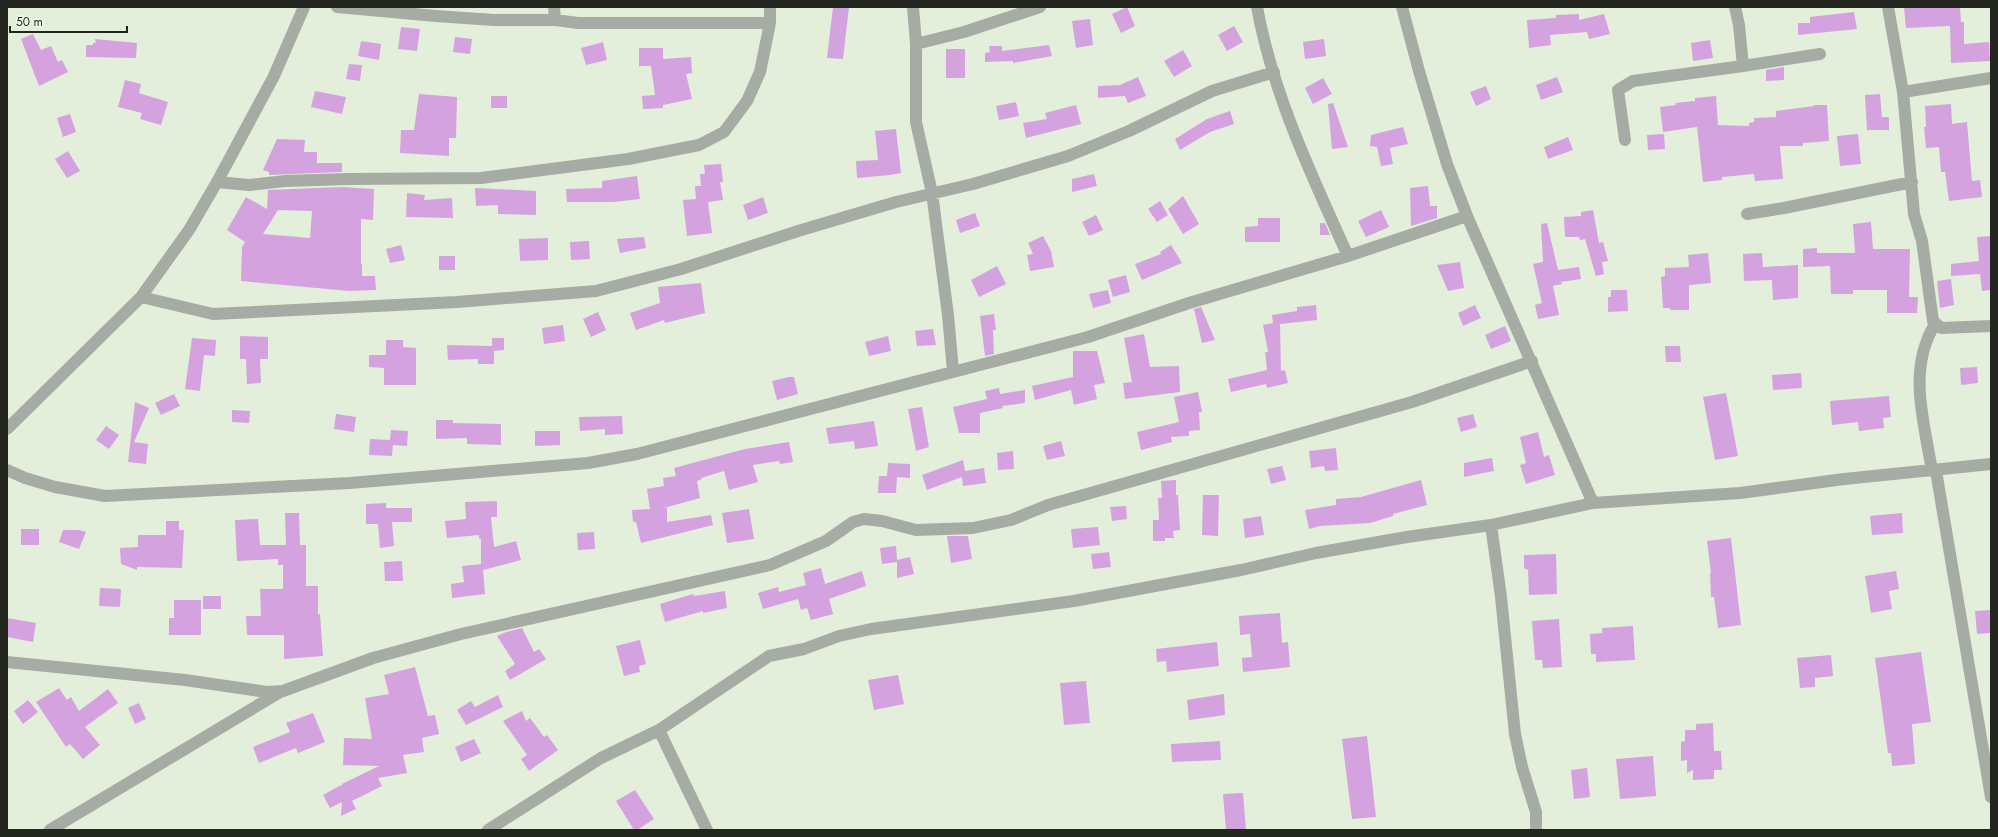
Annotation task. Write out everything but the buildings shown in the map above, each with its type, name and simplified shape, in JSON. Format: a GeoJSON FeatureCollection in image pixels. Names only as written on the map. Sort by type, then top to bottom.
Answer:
{"type":"FeatureCollection","features":[{"type":"Feature","properties":{"kind":"street"},"geometry":{"type":"LineString","coordinates":[[7,429],[141,297],[189,230],[217,182],[274,76],[304,7]]}},
{"type":"Feature","properties":{"kind":"street"},"geometry":{"type":"LineString","coordinates":[[337,7],[494,20],[555,20],[578,23],[770,24]]}},
{"type":"Feature","properties":{"kind":"street"},"geometry":{"type":"LineString","coordinates":[[554,7],[555,20]]}},
{"type":"Feature","properties":{"kind":"street"},"geometry":{"type":"LineString","coordinates":[[217,182],[249,185],[286,181],[348,179],[481,178],[628,159],[699,145],[724,132],[747,101],[760,72],[770,24],[770,7]]}},
{"type":"Feature","properties":{"kind":"street"},"geometry":{"type":"LineString","coordinates":[[913,7],[916,44],[916,122],[932,193],[948,315],[953,372]]}},
{"type":"Feature","properties":{"kind":"street"},"geometry":{"type":"LineString","coordinates":[[916,44],[964,32],[1040,7]]}},
{"type":"Feature","properties":{"kind":"street"},"geometry":{"type":"LineString","coordinates":[[1257,7],[1264,41],[1280,96],[1298,144],[1348,256]]}},
{"type":"Feature","properties":{"kind":"street"},"geometry":{"type":"LineString","coordinates":[[1402,7],[1445,156],[1467,216],[1532,361],[1593,503]]}},
{"type":"Feature","properties":{"kind":"street"},"geometry":{"type":"LineString","coordinates":[[1735,7],[1739,25],[1743,66]]}},
{"type":"Feature","properties":{"kind":"street"},"geometry":{"type":"LineString","coordinates":[[1888,7],[1903,92],[1914,214],[1922,241],[1933,321],[1942,328],[1991,326]]}},
{"type":"Feature","properties":{"kind":"street"},"geometry":{"type":"LineString","coordinates":[[1625,140],[1618,90],[1633,82],[1820,54]]}},
{"type":"Feature","properties":{"kind":"street"},"geometry":{"type":"LineString","coordinates":[[141,297],[213,314],[457,302],[596,291],[681,269],[798,231],[932,193],[973,184],[1068,156],[1129,131],[1212,91],[1274,72]]}},
{"type":"Feature","properties":{"kind":"street"},"geometry":{"type":"LineString","coordinates":[[1903,92],[1991,78]]}},
{"type":"Feature","properties":{"kind":"street"},"geometry":{"type":"LineString","coordinates":[[1747,214],[1792,207],[1912,182]]}},
{"type":"Feature","properties":{"kind":"street"},"geometry":{"type":"LineString","coordinates":[[7,470],[25,478],[55,487],[105,496],[350,483],[588,463],[690,442],[1088,337],[1189,303],[1348,256],[1467,216]]}},
{"type":"Feature","properties":{"kind":"street"},"geometry":{"type":"LineString","coordinates":[[1935,324],[1924,344],[1919,369],[1920,405],[1934,471],[1991,796]]}},
{"type":"Feature","properties":{"kind":"street"},"geometry":{"type":"LineString","coordinates":[[50,830],[283,691],[373,658],[461,634],[770,565],[826,541],[853,522],[864,519],[882,521],[916,530],[973,528],[1011,520],[1048,505],[1412,402],[1532,361]]}},
{"type":"Feature","properties":{"kind":"street"},"geometry":{"type":"LineString","coordinates":[[488,830],[601,758],[659,730],[770,656],[804,649],[839,636],[871,629],[1074,601],[1241,570],[1323,552],[1407,537],[1490,525],[1593,503],[1740,493],[1844,479],[1991,464]]}},
{"type":"Feature","properties":{"kind":"street"},"geometry":{"type":"LineString","coordinates":[[1490,525],[1502,597],[1515,734],[1522,767],[1536,812],[1536,830]]}},
{"type":"Feature","properties":{"kind":"street"},"geometry":{"type":"LineString","coordinates":[[7,662],[185,680],[267,692],[283,691]]}},
{"type":"Feature","properties":{"kind":"street"},"geometry":{"type":"LineString","coordinates":[[659,730],[707,830]]}}]}
